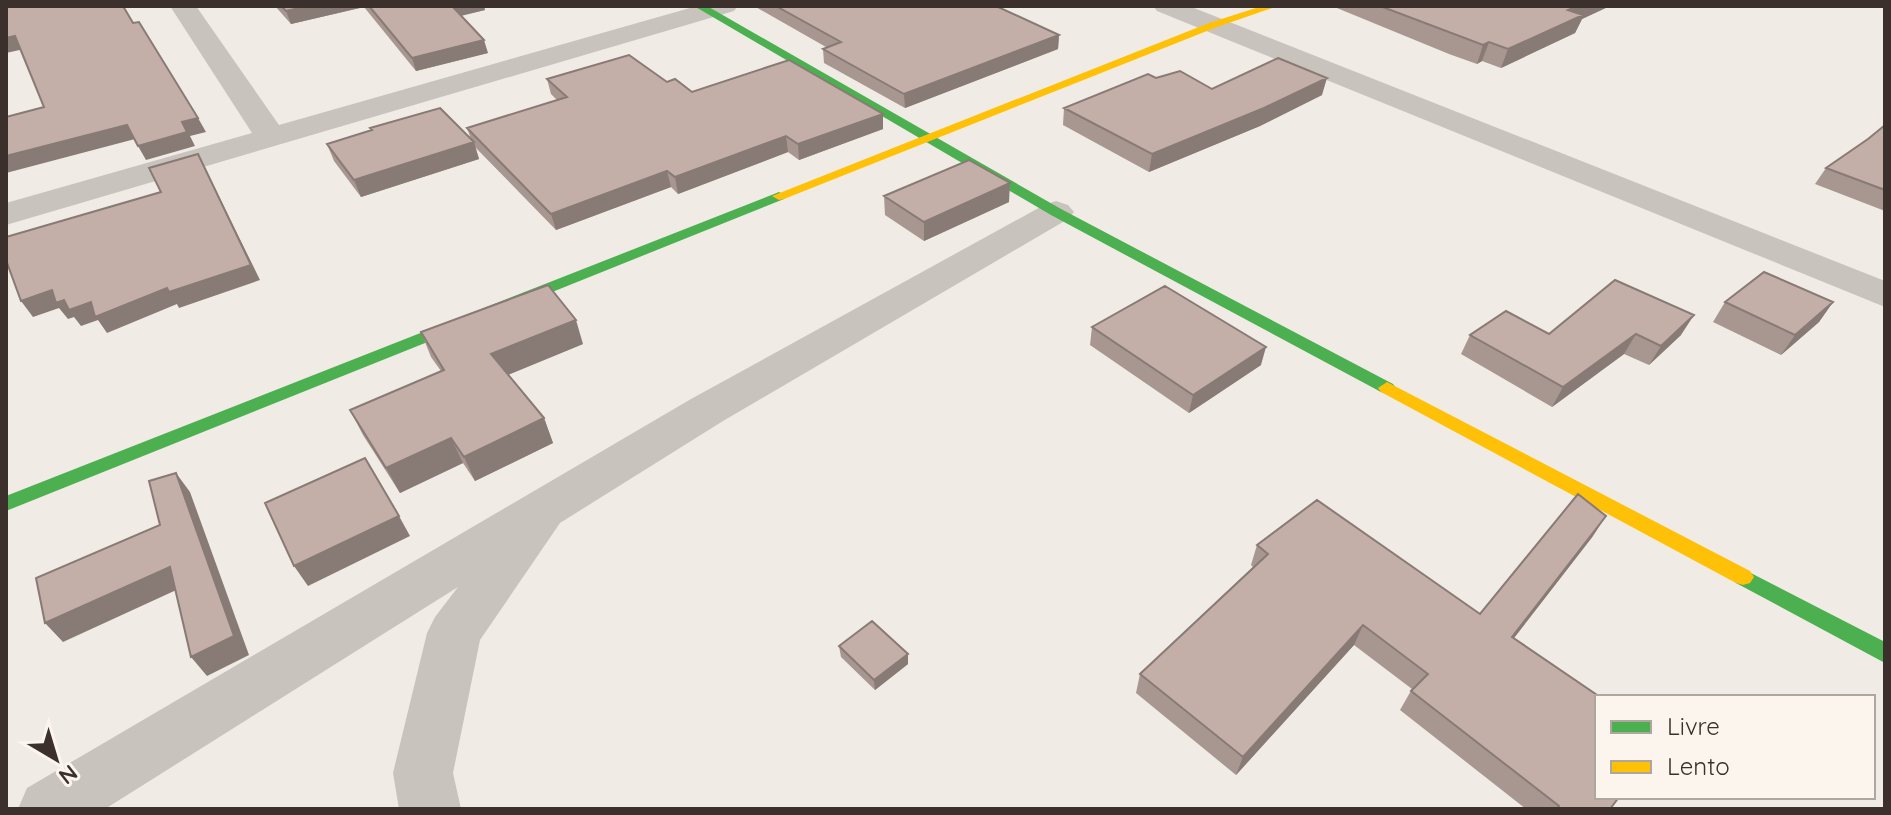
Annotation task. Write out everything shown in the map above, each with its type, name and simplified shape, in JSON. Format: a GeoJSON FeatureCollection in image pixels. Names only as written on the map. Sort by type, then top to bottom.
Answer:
{"type":"FeatureCollection","features":[{"type":"Feature","properties":{"kind":"street"},"geometry":{"type":"LineString","coordinates":[[183,6],[271,137]]}},
{"type":"Feature","properties":{"kind":"street"},"geometry":{"type":"LineString","coordinates":[[1166,6],[1885,295]]}},
{"type":"Feature","properties":{"kind":"street"},"geometry":{"type":"LineString","coordinates":[[6,504],[929,136],[1213,25],[1273,6]]}},
{"type":"Feature","properties":{"kind":"street"},"geometry":{"type":"LineString","coordinates":[[6,214],[710,8],[1056,212],[1885,653]]}},
{"type":"Feature","properties":{"kind":"street"},"geometry":{"type":"LineString","coordinates":[[49,809],[707,410],[1056,212]]}},
{"type":"Feature","properties":{"kind":"street"},"geometry":{"type":"LineString","coordinates":[[430,809],[423,773],[454,633],[548,506]]}},
{"type":"Feature","properties":{"kind":"building"},"geometry":{"type":"Polygon","coordinates":[[[6,6],[123,6],[133,23],[139,22],[198,118],[182,122],[187,132],[138,146],[127,125],[6,156],[6,117],[44,107],[15,36],[6,38],[6,6]]]}},
{"type":"Feature","properties":{"kind":"building"},"geometry":{"type":"Polygon","coordinates":[[[281,6],[308,6],[286,11],[281,6]]]}},
{"type":"Feature","properties":{"kind":"building"},"geometry":{"type":"Polygon","coordinates":[[[369,6],[452,6],[484,40],[412,58],[369,6]]]}},
{"type":"Feature","properties":{"kind":"building"},"geometry":{"type":"Polygon","coordinates":[[[776,6],[996,6],[1059,35],[904,94],[823,49],[841,42],[776,6]]]}},
{"type":"Feature","properties":{"kind":"building"},"geometry":{"type":"Polygon","coordinates":[[[1380,6],[1577,6],[1568,10],[1583,15],[1508,49],[1489,42],[1483,45],[1380,6]]]}},
{"type":"Feature","properties":{"kind":"building"},"geometry":{"type":"Polygon","coordinates":[[[629,55],[667,82],[675,79],[692,92],[789,60],[883,114],[798,144],[786,136],[675,177],[667,171],[551,214],[467,128],[567,97],[547,79],[629,55]]]}},
{"type":"Feature","properties":{"kind":"building"},"geometry":{"type":"Polygon","coordinates":[[[1278,58],[1327,78],[1264,108],[1152,154],[1064,108],[1148,74],[1156,78],[1180,71],[1212,89],[1278,58]]]}},
{"type":"Feature","properties":{"kind":"building"},"geometry":{"type":"Polygon","coordinates":[[[440,108],[474,142],[354,180],[327,144],[372,130],[370,128],[440,108]]]}},
{"type":"Feature","properties":{"kind":"building"},"geometry":{"type":"Polygon","coordinates":[[[1885,125],[1885,190],[1826,168],[1868,139],[1885,125]]]}},
{"type":"Feature","properties":{"kind":"building"},"geometry":{"type":"Polygon","coordinates":[[[198,154],[251,265],[169,292],[167,288],[95,317],[91,302],[69,310],[64,300],[56,303],[52,290],[21,301],[6,260],[6,237],[161,192],[149,168],[198,154]]]}},
{"type":"Feature","properties":{"kind":"building"},"geometry":{"type":"Polygon","coordinates":[[[969,160],[1010,183],[924,222],[884,196],[969,160]]]}},
{"type":"Feature","properties":{"kind":"building"},"geometry":{"type":"Polygon","coordinates":[[[1764,272],[1833,302],[1795,335],[1725,302],[1764,272]]]}},
{"type":"Feature","properties":{"kind":"building"},"geometry":{"type":"Polygon","coordinates":[[[1615,280],[1694,315],[1661,346],[1636,334],[1563,387],[1470,335],[1506,311],[1549,334],[1615,280]]]}},
{"type":"Feature","properties":{"kind":"building"},"geometry":{"type":"Polygon","coordinates":[[[548,285],[576,320],[491,354],[544,418],[464,457],[451,438],[386,468],[350,410],[444,370],[421,332],[548,285]]]}},
{"type":"Feature","properties":{"kind":"building"},"geometry":{"type":"Polygon","coordinates":[[[1165,286],[1266,347],[1193,395],[1092,327],[1165,286]]]}},
{"type":"Feature","properties":{"kind":"building"},"geometry":{"type":"Polygon","coordinates":[[[365,458],[399,516],[294,566],[265,503],[365,458]]]}},
{"type":"Feature","properties":{"kind":"building"},"geometry":{"type":"Polygon","coordinates":[[[176,473],[234,636],[191,657],[170,567],[45,623],[36,578],[160,525],[149,481],[176,473]]]}},
{"type":"Feature","properties":{"kind":"building"},"geometry":{"type":"Polygon","coordinates":[[[1578,494],[1606,516],[1512,637],[1597,695],[1595,799],[1618,799],[1610,809],[1557,809],[1559,806],[1411,691],[1428,674],[1363,625],[1243,757],[1140,674],[1268,554],[1257,545],[1317,500],[1480,614],[1578,494]]]}},
{"type":"Feature","properties":{"kind":"building"},"geometry":{"type":"Polygon","coordinates":[[[872,621],[908,654],[874,680],[839,646],[872,621]]]}},
{"type":"Feature","properties":{"kind":"traffic: fast"},"geometry":{"type":"LineString","coordinates":[[699,6],[1056,212],[1387,388]]}},
{"type":"Feature","properties":{"kind":"traffic: fast"},"geometry":{"type":"LineString","coordinates":[[6,504],[779,196]]}},
{"type":"Feature","properties":{"kind":"traffic: fast"},"geometry":{"type":"LineString","coordinates":[[1743,577],[1885,653]]}},
{"type":"Feature","properties":{"kind":"traffic: slow"},"geometry":{"type":"LineString","coordinates":[[779,196],[1213,25],[1273,6]]}},
{"type":"Feature","properties":{"kind":"traffic: slow"},"geometry":{"type":"LineString","coordinates":[[1387,388],[1743,577]]}}]}
